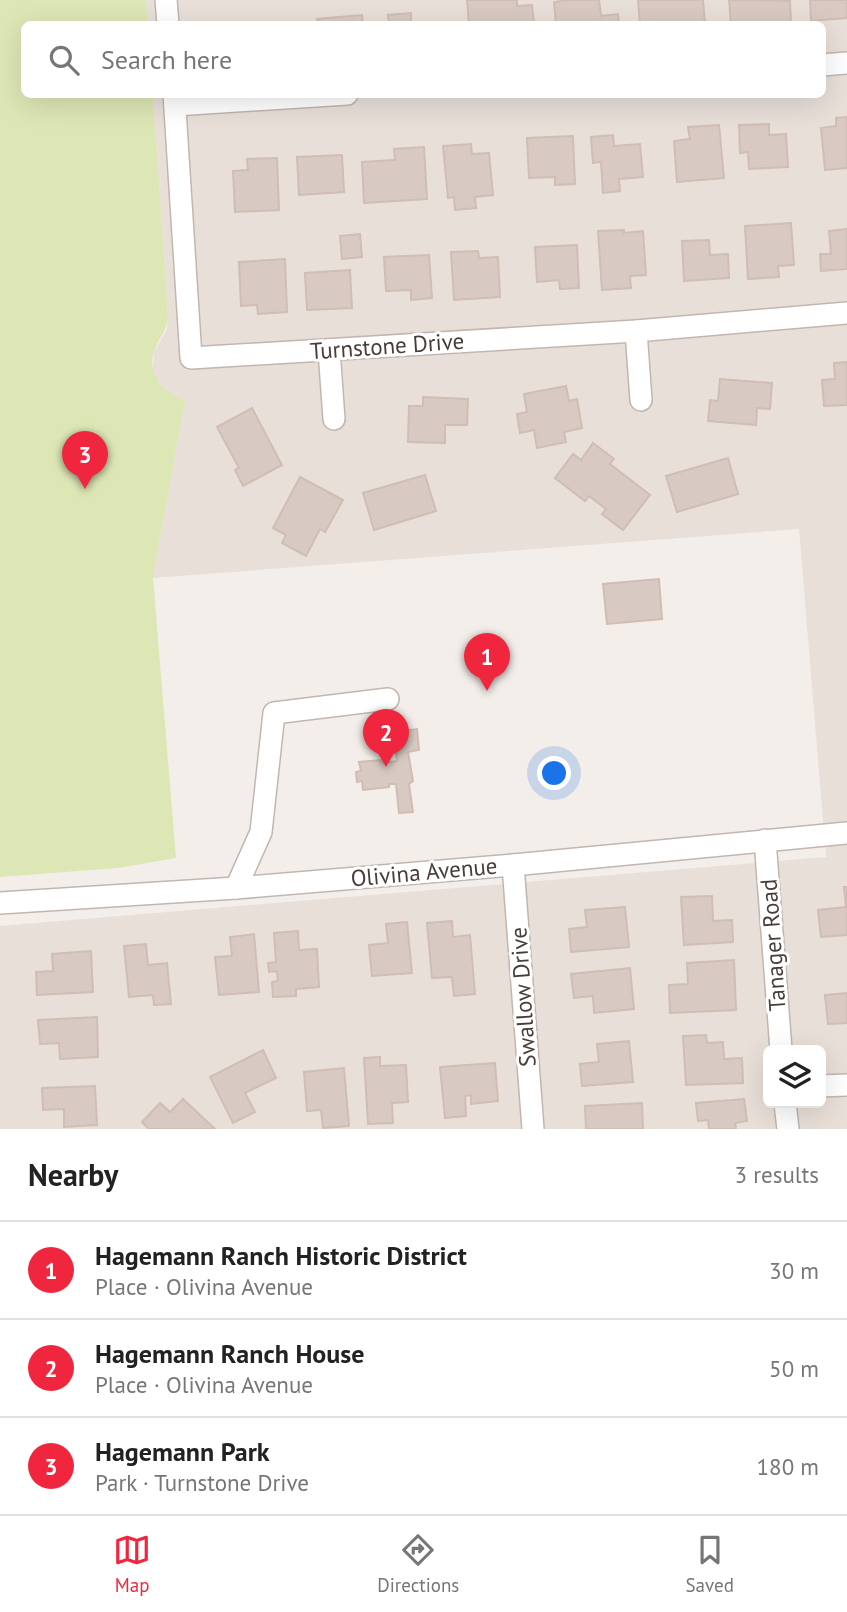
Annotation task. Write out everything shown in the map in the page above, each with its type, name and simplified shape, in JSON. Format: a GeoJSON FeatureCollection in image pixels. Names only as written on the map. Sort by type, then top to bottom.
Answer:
{"type":"FeatureCollection","features":[{"type":"Feature","properties":{"kind":"street"},"geometry":{"type":"LineString","coordinates":[[166,0],[168,21]]}},
{"type":"Feature","properties":{"kind":"street"},"geometry":{"type":"LineString","coordinates":[[826,65],[847,63]]}},
{"type":"Feature","properties":{"kind":"street"},"geometry":{"type":"LineString","coordinates":[[175,100],[232,98]]}},
{"type":"Feature","properties":{"kind":"street","name":"Turnstone Drive"},"geometry":{"type":"LineString","coordinates":[[175,100],[191,358],[636,331],[847,313]]}},
{"type":"Feature","properties":{"kind":"street"},"geometry":{"type":"LineString","coordinates":[[636,331],[641,400]]}},
{"type":"Feature","properties":{"kind":"street"},"geometry":{"type":"LineString","coordinates":[[329,350],[334,419]]}},
{"type":"Feature","properties":{"kind":"street"},"geometry":{"type":"LineString","coordinates":[[236,888],[261,832],[274,713],[388,699]]}},
{"type":"Feature","properties":{"kind":"street","name":"Olivina Avenue"},"geometry":{"type":"LineString","coordinates":[[0,903],[236,888],[847,833]]}},
{"type":"Feature","properties":{"kind":"street","name":"Tanager Road"},"geometry":{"type":"LineString","coordinates":[[765,840],[781,1045]]}},
{"type":"Feature","properties":{"kind":"street","name":"Swallow Drive"},"geometry":{"type":"LineString","coordinates":[[513,865],[533,1129]]}},
{"type":"Feature","properties":{"kind":"street"},"geometry":{"type":"LineString","coordinates":[[826,1086],[847,1085]]}},
{"type":"Feature","properties":{"kind":"street"},"geometry":{"type":"LineString","coordinates":[[786,1108],[788,1129]]}},
{"type":"Feature","properties":{"kind":"shaded area"},"geometry":{"type":"Polygon","coordinates":[[[146,0],[847,0],[847,1129],[0,1129],[0,926],[826,857],[799,529],[153,578],[185,400],[164,389],[155,377],[154,352],[167,329],[153,98],[826,98],[826,21],[148,21],[146,0]]]}},
{"type":"Feature","properties":{"kind":"green space"},"geometry":{"type":"Polygon","coordinates":[[[0,0],[146,0],[148,21],[21,21],[21,98],[153,98],[168,315],[152,361],[155,376],[164,388],[185,400],[153,578],[176,858],[118,868],[0,877],[0,0]]]}},
{"type":"Feature","properties":{"kind":"building"},"geometry":{"type":"Polygon","coordinates":[[[467,0],[517,0],[517,6],[532,5],[534,21],[469,21],[467,0]]]}},
{"type":"Feature","properties":{"kind":"building"},"geometry":{"type":"Polygon","coordinates":[[[599,0],[601,16],[618,14],[619,21],[556,21],[554,2],[599,0]]]}},
{"type":"Feature","properties":{"kind":"building"},"geometry":{"type":"Polygon","coordinates":[[[638,0],[703,0],[705,21],[640,21],[638,0]]]}},
{"type":"Feature","properties":{"kind":"building"},"geometry":{"type":"Polygon","coordinates":[[[729,0],[790,1],[791,21],[731,21],[729,0]]]}},
{"type":"Feature","properties":{"kind":"building"},"geometry":{"type":"Polygon","coordinates":[[[810,0],[847,0],[847,18],[811,21],[810,0]]]}},
{"type":"Feature","properties":{"kind":"building"},"geometry":{"type":"Polygon","coordinates":[[[411,13],[411,21],[389,21],[388,15],[411,13]]]}},
{"type":"Feature","properties":{"kind":"building"},"geometry":{"type":"Polygon","coordinates":[[[362,15],[363,21],[317,21],[362,15]]]}},
{"type":"Feature","properties":{"kind":"building"},"geometry":{"type":"Polygon","coordinates":[[[847,117],[847,168],[825,170],[821,128],[836,126],[836,118],[847,117]]]}},
{"type":"Feature","properties":{"kind":"building"},"geometry":{"type":"Polygon","coordinates":[[[769,124],[769,135],[786,134],[788,167],[749,169],[748,152],[740,153],[739,125],[769,124]]]}},
{"type":"Feature","properties":{"kind":"building"},"geometry":{"type":"Polygon","coordinates":[[[719,125],[724,178],[677,182],[674,141],[690,139],[688,127],[719,125]]]}},
{"type":"Feature","properties":{"kind":"building"},"geometry":{"type":"Polygon","coordinates":[[[613,135],[614,146],[640,144],[643,177],[619,179],[620,191],[603,193],[601,162],[593,163],[591,137],[613,135]]]}},
{"type":"Feature","properties":{"kind":"building"},"geometry":{"type":"Polygon","coordinates":[[[573,136],[575,184],[555,185],[555,177],[529,178],[527,138],[573,136]]]}},
{"type":"Feature","properties":{"kind":"building"},"geometry":{"type":"Polygon","coordinates":[[[471,144],[472,154],[489,153],[493,195],[475,197],[476,208],[455,210],[454,197],[448,198],[443,146],[471,144]]]}},
{"type":"Feature","properties":{"kind":"building"},"geometry":{"type":"Polygon","coordinates":[[[424,147],[427,199],[364,203],[362,162],[395,160],[394,149],[424,147]]]}},
{"type":"Feature","properties":{"kind":"building"},"geometry":{"type":"Polygon","coordinates":[[[342,155],[344,192],[299,195],[297,157],[342,155]]]}},
{"type":"Feature","properties":{"kind":"building"},"geometry":{"type":"Polygon","coordinates":[[[277,158],[279,210],[235,212],[233,171],[248,170],[247,159],[277,158]]]}},
{"type":"Feature","properties":{"kind":"building"},"geometry":{"type":"Polygon","coordinates":[[[791,223],[794,265],[778,266],[779,277],[748,279],[745,226],[791,223]]]}},
{"type":"Feature","properties":{"kind":"building"},"geometry":{"type":"Polygon","coordinates":[[[847,229],[847,269],[821,271],[820,254],[831,254],[829,231],[847,229]]]}},
{"type":"Feature","properties":{"kind":"building"},"geometry":{"type":"Polygon","coordinates":[[[624,230],[624,233],[643,231],[646,275],[630,276],[631,288],[602,290],[598,231],[624,230]]]}},
{"type":"Feature","properties":{"kind":"building"},"geometry":{"type":"Polygon","coordinates":[[[360,234],[362,257],[342,259],[340,236],[360,234]]]}},
{"type":"Feature","properties":{"kind":"building"},"geometry":{"type":"Polygon","coordinates":[[[709,240],[710,255],[728,254],[729,278],[684,281],[682,241],[709,240]]]}},
{"type":"Feature","properties":{"kind":"building"},"geometry":{"type":"Polygon","coordinates":[[[577,245],[579,288],[560,289],[559,280],[537,282],[535,247],[577,245]]]}},
{"type":"Feature","properties":{"kind":"building"},"geometry":{"type":"Polygon","coordinates":[[[478,251],[479,258],[498,257],[500,297],[454,300],[451,252],[478,251]]]}},
{"type":"Feature","properties":{"kind":"building"},"geometry":{"type":"Polygon","coordinates":[[[429,255],[432,298],[411,300],[411,290],[386,291],[384,257],[429,255]]]}},
{"type":"Feature","properties":{"kind":"building"},"geometry":{"type":"Polygon","coordinates":[[[285,259],[287,312],[258,314],[257,305],[241,306],[239,262],[285,259]]]}},
{"type":"Feature","properties":{"kind":"building"},"geometry":{"type":"Polygon","coordinates":[[[350,270],[352,308],[307,310],[305,273],[350,270]]]}},
{"type":"Feature","properties":{"kind":"building"},"geometry":{"type":"Polygon","coordinates":[[[847,362],[847,405],[824,406],[822,380],[835,379],[834,363],[847,362]]]}},
{"type":"Feature","properties":{"kind":"building"},"geometry":{"type":"Polygon","coordinates":[[[720,379],[772,383],[770,409],[757,408],[756,425],[708,421],[710,400],[718,401],[720,379]]]}},
{"type":"Feature","properties":{"kind":"building"},"geometry":{"type":"Polygon","coordinates":[[[566,386],[569,401],[577,399],[582,428],[564,432],[566,442],[537,448],[534,430],[520,433],[517,414],[527,412],[524,394],[566,386]]]}},
{"type":"Feature","properties":{"kind":"building"},"geometry":{"type":"Polygon","coordinates":[[[423,397],[468,399],[467,425],[445,425],[445,443],[408,442],[409,406],[423,406],[423,397]]]}},
{"type":"Feature","properties":{"kind":"building"},"geometry":{"type":"Polygon","coordinates":[[[252,408],[282,465],[243,486],[235,470],[239,468],[217,427],[252,408]]]}},
{"type":"Feature","properties":{"kind":"building"},"geometry":{"type":"Polygon","coordinates":[[[593,443],[614,459],[610,464],[650,495],[623,530],[602,514],[606,509],[589,496],[585,501],[555,478],[573,454],[581,460],[593,443]]]}},
{"type":"Feature","properties":{"kind":"building"},"geometry":{"type":"Polygon","coordinates":[[[728,458],[738,494],[677,512],[666,476],[728,458]]]}},
{"type":"Feature","properties":{"kind":"building"},"geometry":{"type":"Polygon","coordinates":[[[425,475],[436,511],[374,530],[363,493],[425,475]]]}},
{"type":"Feature","properties":{"kind":"building"},"geometry":{"type":"Polygon","coordinates":[[[300,477],[343,500],[325,532],[320,529],[306,556],[282,543],[286,535],[273,528],[300,477]]]}},
{"type":"Feature","properties":{"kind":"building"},"geometry":{"type":"Polygon","coordinates":[[[659,579],[662,619],[607,624],[603,584],[659,579]]]}},
{"type":"Feature","properties":{"kind":"building"},"geometry":{"type":"Polygon","coordinates":[[[417,729],[419,750],[408,752],[413,781],[409,784],[413,812],[399,813],[396,784],[363,790],[362,781],[357,782],[356,772],[361,771],[359,762],[397,761],[393,732],[417,729]]]}},
{"type":"Feature","properties":{"kind":"building"},"geometry":{"type":"Polygon","coordinates":[[[844,887],[847,887],[847,935],[821,937],[818,910],[846,907],[844,887]]]}},
{"type":"Feature","properties":{"kind":"building"},"geometry":{"type":"Polygon","coordinates":[[[712,896],[713,921],[732,920],[733,942],[684,945],[681,897],[712,896]]]}},
{"type":"Feature","properties":{"kind":"building"},"geometry":{"type":"Polygon","coordinates":[[[625,907],[629,947],[571,952],[569,929],[587,927],[585,910],[625,907]]]}},
{"type":"Feature","properties":{"kind":"building"},"geometry":{"type":"Polygon","coordinates":[[[452,921],[453,937],[470,935],[475,994],[454,996],[452,977],[432,978],[427,923],[452,921]]]}},
{"type":"Feature","properties":{"kind":"building"},"geometry":{"type":"Polygon","coordinates":[[[407,922],[412,973],[372,976],[369,945],[388,943],[386,924],[407,922]]]}},
{"type":"Feature","properties":{"kind":"building"},"geometry":{"type":"Polygon","coordinates":[[[298,931],[299,950],[317,949],[319,987],[296,989],[296,996],[273,997],[272,982],[278,981],[277,971],[269,972],[268,963],[276,962],[274,933],[298,931]]]}},
{"type":"Feature","properties":{"kind":"building"},"geometry":{"type":"Polygon","coordinates":[[[254,934],[259,992],[219,995],[215,957],[232,956],[230,937],[254,934]]]}},
{"type":"Feature","properties":{"kind":"building"},"geometry":{"type":"Polygon","coordinates":[[[146,944],[148,965],[167,963],[171,1004],[154,1005],[153,995],[129,997],[124,946],[146,944]]]}},
{"type":"Feature","properties":{"kind":"building"},"geometry":{"type":"Polygon","coordinates":[[[91,951],[93,992],[37,995],[36,972],[53,971],[52,954],[91,951]]]}},
{"type":"Feature","properties":{"kind":"building"},"geometry":{"type":"Polygon","coordinates":[[[734,960],[736,1010],[670,1013],[669,985],[688,984],[687,963],[734,960]]]}},
{"type":"Feature","properties":{"kind":"building"},"geometry":{"type":"Polygon","coordinates":[[[630,968],[634,1009],[594,1013],[593,996],[574,998],[571,974],[630,968]]]}},
{"type":"Feature","properties":{"kind":"building"},"geometry":{"type":"Polygon","coordinates":[[[847,993],[847,1023],[828,1024],[825,995],[847,993]]]}},
{"type":"Feature","properties":{"kind":"building"},"geometry":{"type":"Polygon","coordinates":[[[97,1017],[98,1057],[60,1059],[59,1043],[40,1044],[38,1020],[97,1017]]]}},
{"type":"Feature","properties":{"kind":"building"},"geometry":{"type":"Polygon","coordinates":[[[706,1035],[707,1043],[723,1042],[724,1059],[742,1058],[743,1083],[686,1085],[683,1036],[706,1035]]]}},
{"type":"Feature","properties":{"kind":"building"},"geometry":{"type":"Polygon","coordinates":[[[629,1041],[633,1082],[582,1086],[580,1064],[599,1062],[597,1044],[629,1041]]]}},
{"type":"Feature","properties":{"kind":"building"},"geometry":{"type":"Polygon","coordinates":[[[263,1050],[276,1078],[245,1093],[255,1112],[233,1123],[210,1077],[263,1050]]]}},
{"type":"Feature","properties":{"kind":"building"},"geometry":{"type":"Polygon","coordinates":[[[380,1057],[380,1066],[406,1065],[408,1102],[392,1103],[393,1123],[368,1124],[364,1058],[380,1057]]]}},
{"type":"Feature","properties":{"kind":"building"},"geometry":{"type":"Polygon","coordinates":[[[495,1063],[498,1101],[471,1104],[471,1095],[465,1096],[466,1116],[445,1118],[440,1067],[495,1063]]]}},
{"type":"Feature","properties":{"kind":"building"},"geometry":{"type":"Polygon","coordinates":[[[344,1068],[349,1126],[323,1128],[321,1110],[307,1111],[304,1072],[344,1068]]]}},
{"type":"Feature","properties":{"kind":"building"},"geometry":{"type":"Polygon","coordinates":[[[95,1086],[97,1125],[64,1127],[64,1109],[43,1110],[42,1088],[95,1086]]]}},
{"type":"Feature","properties":{"kind":"building"},"geometry":{"type":"Polygon","coordinates":[[[183,1099],[215,1129],[149,1129],[142,1122],[160,1103],[170,1112],[183,1099]]]}},
{"type":"Feature","properties":{"kind":"building"},"geometry":{"type":"Polygon","coordinates":[[[744,1099],[747,1121],[735,1123],[736,1129],[709,1129],[708,1120],[698,1121],[696,1103],[744,1099]]]}},
{"type":"Feature","properties":{"kind":"building"},"geometry":{"type":"Polygon","coordinates":[[[642,1103],[643,1129],[586,1129],[585,1106],[642,1103]]]}},
{"type":"Feature","properties":{"kind":"place","name":"Hagemann Park"},"geometry":{"type":"Point","coordinates":[85,489]}},
{"type":"Feature","properties":{"kind":"place","name":"Hagemann Ranch Historic District"},"geometry":{"type":"Point","coordinates":[487,691]}},
{"type":"Feature","properties":{"kind":"place","name":"Hagemann Ranch House"},"geometry":{"type":"Point","coordinates":[386,767]}}]}
